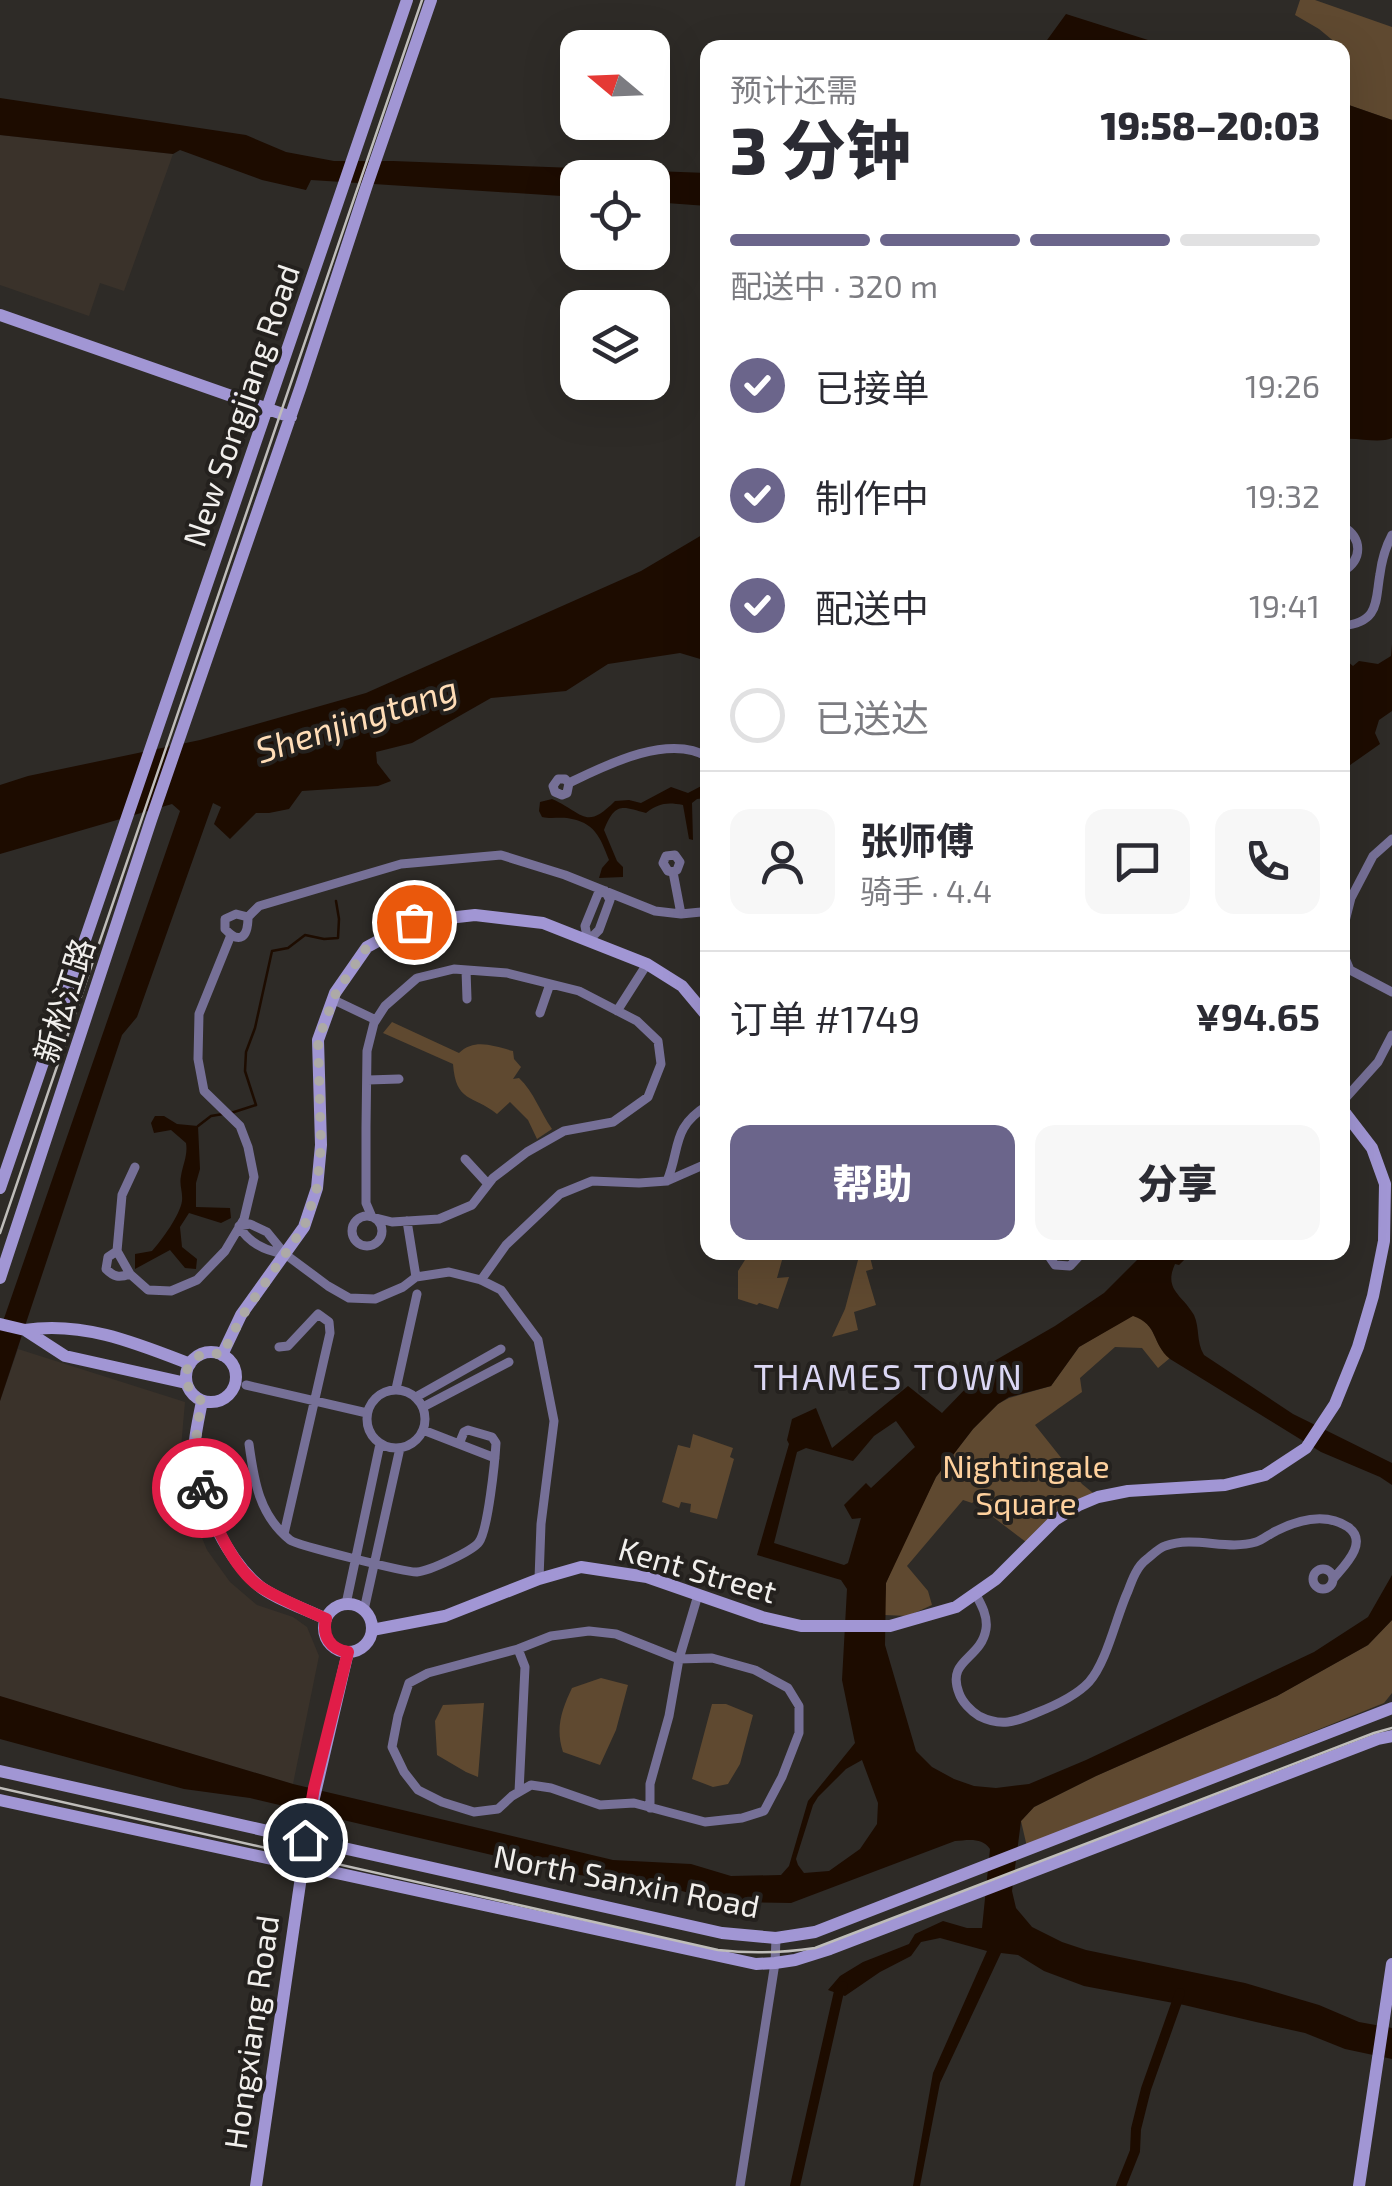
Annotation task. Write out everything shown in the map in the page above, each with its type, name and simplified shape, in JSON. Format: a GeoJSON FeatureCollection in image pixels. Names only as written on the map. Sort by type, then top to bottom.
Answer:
{"type":"FeatureCollection","features":[{"type":"Feature","properties":{"kind":"main road","name":"New Songjiang Road"},"geometry":{"type":"LineString","coordinates":[[0,1188],[407,0]]}},
{"type":"Feature","properties":{"kind":"main road","name":"New Songjiang Road"},"geometry":{"type":"LineString","coordinates":[[178,740],[431,0]]}},
{"type":"Feature","properties":{"kind":"main road"},"geometry":{"type":"LineString","coordinates":[[0,316],[291,417]]}},
{"type":"Feature","properties":{"kind":"main road","name":"新松江路"},"geometry":{"type":"LineString","coordinates":[[0,1278],[178,740]]}},
{"type":"Feature","properties":{"kind":"main road"},"geometry":{"type":"LineString","coordinates":[[222,1355],[242,1316],[304,1227],[317,1188],[321,1145],[318,1040],[336,993],[367,947],[414,922],[475,915],[543,923],[646,964],[682,986],[700,1007]]}},
{"type":"Feature","properties":{"kind":"main road"},"geometry":{"type":"LineString","coordinates":[[976,1593],[1055,1520],[1098,1497],[1128,1490],[1226,1485],[1266,1476],[1306,1448],[1336,1404],[1358,1347],[1388,1242],[1386,1184],[1372,1148],[1350,1117]]}},
{"type":"Feature","properties":{"kind":"main road"},"geometry":{"type":"LineString","coordinates":[[0,1324],[25,1330],[65,1356],[186,1383]]}},
{"type":"Feature","properties":{"kind":"main road"},"geometry":{"type":"LineString","coordinates":[[25,1330],[50,1326],[123,1338],[190,1364]]}},
{"type":"Feature","properties":{"kind":"main road"},"geometry":{"type":"LineString","coordinates":[[205,1353],[222,1355],[235,1370],[235,1383],[224,1398],[202,1401],[186,1383],[187,1370],[205,1353]]}},
{"type":"Feature","properties":{"kind":"main road"},"geometry":{"type":"LineString","coordinates":[[202,1401],[195,1468],[211,1518],[230,1552],[258,1586],[326,1619]]}},
{"type":"Feature","properties":{"kind":"main road","name":"Kent Street"},"geometry":{"type":"LineString","coordinates":[[372,1630],[445,1616],[539,1578],[582,1568],[647,1577],[762,1617],[800,1626],[890,1626],[956,1607],[976,1593]]}},
{"type":"Feature","properties":{"kind":"main road"},"geometry":{"type":"LineString","coordinates":[[346,1604],[364,1610],[372,1630],[362,1648],[348,1652],[340,1651],[325,1634],[326,1619],[334,1608],[346,1604]]}},
{"type":"Feature","properties":{"kind":"main road","name":"Hongxiang Road"},"geometry":{"type":"LineString","coordinates":[[256,2186],[305,1840],[348,1652]]}},
{"type":"Feature","properties":{"kind":"main road","name":"North Sanxin Road"},"geometry":{"type":"LineString","coordinates":[[0,1771],[722,1933],[776,1938],[815,1932],[1392,1708]]}},
{"type":"Feature","properties":{"kind":"main road","name":"North Sanxin Road"},"geometry":{"type":"LineString","coordinates":[[0,1800],[756,1964],[775,1964],[830,1949],[1392,1736]]}},
{"type":"Feature","properties":{"kind":"main road"},"geometry":{"type":"LineString","coordinates":[[1359,2186],[1392,1964]]}},
{"type":"Feature","properties":{"kind":"street"},"geometry":{"type":"LineString","coordinates":[[1350,532],[1355,535],[1359,551],[1350,567]]}},
{"type":"Feature","properties":{"kind":"street"},"geometry":{"type":"LineString","coordinates":[[1350,624],[1364,620],[1374,610],[1384,550],[1392,535]]}},
{"type":"Feature","properties":{"kind":"street"},"geometry":{"type":"LineString","coordinates":[[569,783],[602,767],[660,749],[700,752]]}},
{"type":"Feature","properties":{"kind":"street"},"geometry":{"type":"LineString","coordinates":[[1350,902],[1374,856],[1392,838]]}},
{"type":"Feature","properties":{"kind":"street"},"geometry":{"type":"LineString","coordinates":[[248,918],[236,914],[225,919],[225,928],[230,935],[245,935],[248,918],[259,906],[402,864],[501,855],[655,912],[700,912]]}},
{"type":"Feature","properties":{"kind":"street"},"geometry":{"type":"LineString","coordinates":[[673,872],[681,914]]}},
{"type":"Feature","properties":{"kind":"street"},"geometry":{"type":"LineString","coordinates":[[588,941],[599,930],[610,900],[605,891]]}},
{"type":"Feature","properties":{"kind":"street"},"geometry":{"type":"LineString","coordinates":[[136,1166],[122,1196],[116,1251],[130,1274],[148,1290],[171,1292],[198,1280],[225,1251],[244,1218],[254,1176],[240,1126],[204,1092],[198,1059],[199,1014],[230,935]]}},
{"type":"Feature","properties":{"kind":"street"},"geometry":{"type":"LineString","coordinates":[[617,1010],[646,964]]}},
{"type":"Feature","properties":{"kind":"street"},"geometry":{"type":"LineString","coordinates":[[454,969],[507,973],[579,991],[617,1010],[637,1021],[658,1041],[661,1064],[648,1097],[612,1122],[564,1131],[527,1152],[488,1184],[472,1205],[438,1219],[392,1222],[372,1217],[366,1203],[368,1050],[376,1020],[385,1006],[416,978],[454,969]]}},
{"type":"Feature","properties":{"kind":"street"},"geometry":{"type":"LineString","coordinates":[[466,970],[468,999]]}},
{"type":"Feature","properties":{"kind":"street"},"geometry":{"type":"LineString","coordinates":[[1350,970],[1392,992]]}},
{"type":"Feature","properties":{"kind":"street"},"geometry":{"type":"LineString","coordinates":[[540,1013],[550,984]]}},
{"type":"Feature","properties":{"kind":"street"},"geometry":{"type":"LineString","coordinates":[[334,1000],[376,1020]]}},
{"type":"Feature","properties":{"kind":"street"},"geometry":{"type":"LineString","coordinates":[[1350,1096],[1378,1062],[1392,1035]]}},
{"type":"Feature","properties":{"kind":"street"},"geometry":{"type":"LineString","coordinates":[[368,1080],[399,1079]]}},
{"type":"Feature","properties":{"kind":"street"},"geometry":{"type":"LineString","coordinates":[[667,1181],[674,1148],[686,1121],[700,1111]]}},
{"type":"Feature","properties":{"kind":"street"},"geometry":{"type":"LineString","coordinates":[[464,1159],[488,1184]]}},
{"type":"Feature","properties":{"kind":"street"},"geometry":{"type":"LineString","coordinates":[[481,1280],[506,1246],[560,1194],[592,1181],[667,1181],[700,1166]]}},
{"type":"Feature","properties":{"kind":"street"},"geometry":{"type":"LineString","coordinates":[[406,1221],[416,1277]]}},
{"type":"Feature","properties":{"kind":"street"},"geometry":{"type":"LineString","coordinates":[[239,1226],[250,1224],[260,1228],[285,1254],[349,1298],[374,1299],[416,1277],[450,1272],[501,1290],[538,1340],[554,1422],[541,1524],[539,1578]]}},
{"type":"Feature","properties":{"kind":"street"},"geometry":{"type":"LineString","coordinates":[[116,1251],[108,1257],[106,1269],[120,1278],[130,1274]]}},
{"type":"Feature","properties":{"kind":"street"},"geometry":{"type":"LineString","coordinates":[[1051,1260],[1055,1266],[1070,1266],[1076,1260]]}},
{"type":"Feature","properties":{"kind":"street"},"geometry":{"type":"LineString","coordinates":[[396,1390],[417,1294]]}},
{"type":"Feature","properties":{"kind":"street"},"geometry":{"type":"LineString","coordinates":[[279,1347],[288,1346],[318,1314],[329,1322],[330,1333],[284,1534]]}},
{"type":"Feature","properties":{"kind":"street"},"geometry":{"type":"LineString","coordinates":[[416,1398],[502,1349]]}},
{"type":"Feature","properties":{"kind":"street"},"geometry":{"type":"LineString","coordinates":[[423,1407],[508,1362]]}},
{"type":"Feature","properties":{"kind":"street"},"geometry":{"type":"LineString","coordinates":[[246,1385],[367,1413]]}},
{"type":"Feature","properties":{"kind":"street"},"geometry":{"type":"LineString","coordinates":[[403,1390],[416,1398],[423,1407],[425,1422],[414,1442],[400,1448],[380,1444],[369,1430],[367,1413],[371,1404],[386,1391],[403,1390]]}},
{"type":"Feature","properties":{"kind":"street"},"geometry":{"type":"LineString","coordinates":[[423,1430],[495,1458]]}},
{"type":"Feature","properties":{"kind":"street"},"geometry":{"type":"LineString","coordinates":[[249,1444],[261,1504],[292,1542],[417,1572],[471,1551],[482,1538],[496,1444],[492,1437],[468,1430],[459,1444]]}},
{"type":"Feature","properties":{"kind":"street"},"geometry":{"type":"LineString","coordinates":[[346,1604],[380,1444]]}},
{"type":"Feature","properties":{"kind":"street"},"geometry":{"type":"LineString","coordinates":[[364,1610],[400,1448]]}},
{"type":"Feature","properties":{"kind":"street"},"geometry":{"type":"LineString","coordinates":[[976,1593],[987,1628],[979,1648],[956,1669],[955,1680],[961,1699],[976,1715],[1013,1724],[1050,1708],[1088,1683],[1100,1666],[1141,1563],[1164,1546],[1201,1541],[1232,1546],[1258,1542],[1310,1518],[1324,1520],[1342,1524],[1356,1536],[1356,1549],[1334,1578]]}},
{"type":"Feature","properties":{"kind":"street"},"geometry":{"type":"LineString","coordinates":[[650,1808],[650,1784],[698,1594]]}},
{"type":"Feature","properties":{"kind":"street"},"geometry":{"type":"LineString","coordinates":[[589,1630],[638,1641],[680,1660],[712,1658],[755,1670],[788,1688],[799,1706],[799,1733],[764,1811],[705,1822],[634,1804],[600,1806],[531,1785],[498,1809],[474,1812],[418,1790],[392,1747],[409,1683],[428,1673],[551,1636],[589,1630]]}},
{"type":"Feature","properties":{"kind":"street"},"geometry":{"type":"LineString","coordinates":[[518,1649],[525,1667],[519,1792]]}},
{"type":"Feature","properties":{"kind":"street"},"geometry":{"type":"LineString","coordinates":[[740,2186],[776,1938]]}},
{"type":"Feature","properties":{"kind":"shaded area"},"geometry":{"type":"Polygon","coordinates":[[[0,135],[173,154],[124,291],[100,283],[89,316],[0,285],[0,135]]]}},
{"type":"Feature","properties":{"kind":"shaded area"},"geometry":{"type":"Polygon","coordinates":[[[18,1349],[185,1402],[180,1459],[191,1511],[207,1550],[230,1582],[257,1605],[293,1617],[307,1627],[319,1656],[293,1784],[0,1697],[0,1401],[18,1349]]]}},
{"type":"Feature","properties":{"kind":"green space"},"geometry":{"type":"Polygon","coordinates":[[[1300,0],[1315,0],[1392,27],[1392,120],[1350,105],[1350,40],[1332,40],[1295,15],[1300,0]]]}},
{"type":"Feature","properties":{"kind":"green space"},"geometry":{"type":"Polygon","coordinates":[[[392,1022],[459,1053],[478,1044],[513,1051],[521,1067],[513,1079],[519,1078],[524,1084],[552,1129],[537,1139],[528,1120],[510,1102],[497,1114],[467,1096],[458,1085],[453,1064],[383,1033],[392,1022]]]}},
{"type":"Feature","properties":{"kind":"green space"},"geometry":{"type":"Polygon","coordinates":[[[745,1260],[782,1260],[777,1278],[789,1277],[778,1309],[738,1299],[738,1271],[745,1260]]]}},
{"type":"Feature","properties":{"kind":"green space"},"geometry":{"type":"Polygon","coordinates":[[[858,1260],[871,1260],[873,1269],[866,1271],[876,1305],[854,1312],[858,1330],[832,1337],[845,1309],[858,1260]]]}},
{"type":"Feature","properties":{"kind":"green space","name":"Nightingale Square"},"geometry":{"type":"Polygon","coordinates":[[[1133,1315],[1147,1324],[1170,1358],[1158,1368],[1142,1348],[1115,1347],[1080,1378],[1082,1392],[1035,1425],[1082,1484],[1098,1497],[1030,1545],[993,1517],[983,1494],[972,1503],[963,1500],[907,1566],[928,1591],[932,1605],[908,1616],[884,1615],[886,1583],[899,1551],[936,1477],[973,1429],[998,1404],[1051,1386],[1079,1347],[1133,1315]]]}},
{"type":"Feature","properties":{"kind":"green space"},"geometry":{"type":"Polygon","coordinates":[[[693,1434],[733,1448],[730,1457],[734,1459],[717,1519],[690,1512],[691,1504],[681,1502],[679,1508],[662,1502],[678,1445],[690,1448],[693,1434]]]}},
{"type":"Feature","properties":{"kind":"green space"},"geometry":{"type":"Polygon","coordinates":[[[1392,1620],[1392,1693],[1384,1703],[1027,1847],[1021,1821],[1034,1807],[1277,1696],[1368,1645],[1392,1620]]]}},
{"type":"Feature","properties":{"kind":"green space"},"geometry":{"type":"Polygon","coordinates":[[[601,1678],[628,1685],[616,1730],[600,1765],[563,1752],[560,1727],[572,1688],[601,1678]]]}},
{"type":"Feature","properties":{"kind":"green space"},"geometry":{"type":"Polygon","coordinates":[[[484,1703],[478,1777],[437,1755],[435,1721],[443,1705],[484,1703]]]}},
{"type":"Feature","properties":{"kind":"green space"},"geometry":{"type":"Polygon","coordinates":[[[712,1704],[726,1704],[753,1715],[740,1764],[728,1784],[713,1787],[692,1779],[712,1704]]]}},
{"type":"Feature","properties":{"kind":"water"},"geometry":{"type":"Polygon","coordinates":[[[1066,14],[1148,40],[1047,40],[1066,14]]]}},
{"type":"Feature","properties":{"kind":"water"},"geometry":{"type":"Polygon","coordinates":[[[0,98],[246,135],[286,152],[334,161],[560,167],[560,196],[311,180],[306,190],[262,180],[180,150],[173,154],[0,135],[0,98]]]}},
{"type":"Feature","properties":{"kind":"water"},"geometry":{"type":"Polygon","coordinates":[[[1350,105],[1392,120],[1392,438],[1350,439],[1350,105]]]}},
{"type":"Feature","properties":{"kind":"water"},"geometry":{"type":"Polygon","coordinates":[[[670,172],[700,173],[700,205],[670,203],[670,172]]]}},
{"type":"Feature","properties":{"kind":"water","name":"Shenjingtang"},"geometry":{"type":"Polygon","coordinates":[[[700,536],[700,659],[680,653],[608,664],[566,691],[491,698],[412,743],[376,752],[377,763],[391,781],[378,786],[302,791],[289,809],[256,813],[230,839],[214,824],[221,807],[213,803],[137,1017],[122,1035],[0,1401],[0,1330],[180,811],[172,804],[0,854],[0,785],[200,740],[366,693],[641,571],[700,536]]]}},
{"type":"Feature","properties":{"kind":"water"},"geometry":{"type":"Polygon","coordinates":[[[1392,644],[1392,711],[1379,720],[1375,733],[1380,744],[1350,765],[1350,664],[1378,664],[1391,656],[1392,644]]]}},
{"type":"Feature","properties":{"kind":"water"},"geometry":{"type":"Polygon","coordinates":[[[671,787],[688,793],[700,787],[700,799],[692,803],[693,840],[689,839],[683,805],[663,804],[646,813],[620,808],[612,815],[604,830],[623,867],[623,877],[599,878],[609,860],[590,827],[567,818],[542,817],[539,811],[540,802],[552,799],[590,817],[615,801],[641,803],[671,787]]]}},
{"type":"Feature","properties":{"kind":"water"},"geometry":{"type":"Polygon","coordinates":[[[155,1116],[198,1126],[200,1169],[196,1207],[230,1208],[231,1218],[221,1223],[189,1213],[180,1227],[182,1247],[197,1259],[196,1269],[185,1268],[170,1250],[135,1269],[135,1254],[152,1251],[182,1201],[186,1143],[171,1130],[154,1133],[151,1123],[155,1116]]]}},
{"type":"Feature","properties":{"kind":"water"},"geometry":{"type":"Polygon","coordinates":[[[1137,1260],[1184,1260],[1175,1264],[1171,1280],[1194,1315],[1204,1355],[1293,1414],[1392,1463],[1392,1485],[1321,1452],[1170,1359],[1147,1324],[1133,1316],[1079,1347],[1051,1386],[1009,1397],[998,1404],[936,1477],[886,1583],[885,1645],[916,1751],[932,1767],[974,1786],[1029,1784],[1314,1652],[1368,1617],[1392,1575],[1392,1620],[1368,1645],[1277,1696],[1034,1807],[1021,1821],[1012,1891],[1016,1908],[1032,1927],[1062,1942],[1245,1983],[1319,2005],[1359,2022],[1392,2028],[1392,2059],[1345,2049],[1305,2033],[1084,1986],[1044,1971],[1018,1955],[1001,1953],[940,2083],[920,2186],[913,2186],[933,2073],[987,1951],[940,1938],[921,1942],[911,1956],[845,1996],[828,1990],[840,1976],[863,1962],[909,1944],[915,1934],[943,1921],[982,1928],[990,1849],[983,1843],[955,1841],[791,1903],[734,1902],[666,1887],[572,1874],[250,1798],[184,1789],[0,1739],[0,1696],[293,1784],[613,1860],[691,1864],[731,1876],[781,1875],[789,1866],[808,1801],[855,1743],[842,1680],[847,1589],[841,1580],[757,1555],[789,1444],[792,1419],[816,1408],[832,1448],[908,1386],[942,1413],[971,1383],[969,1374],[989,1369],[989,1364],[1104,1293],[1137,1260]],[[896,1421],[874,1436],[853,1461],[806,1448],[797,1452],[774,1543],[848,1563],[861,1518],[852,1519],[844,1505],[866,1483],[871,1488],[915,1447],[896,1421]],[[862,1760],[846,1769],[813,1805],[796,1859],[804,1873],[829,1871],[860,1849],[877,1824],[878,1803],[862,1760]]]}},
{"type":"Feature","properties":{"kind":"waterway"},"geometry":{"type":"LineString","coordinates":[[231,1113],[256,1105],[245,1071],[246,1052],[272,951],[288,948],[305,935],[338,938],[336,901]]}},
{"type":"Feature","properties":{"kind":"waterway"},"geometry":{"type":"LineString","coordinates":[[198,1126],[211,1116],[223,1114]]}},
{"type":"Feature","properties":{"kind":"waterway"},"geometry":{"type":"LineString","coordinates":[[795,2186],[843,1986]]}},
{"type":"Feature","properties":{"kind":"waterway"},"geometry":{"type":"LineString","coordinates":[[1121,2186],[1135,2151],[1146,2089],[1180,1993]]}},
{"type":"Feature","properties":{"kind":"tram line"},"geometry":{"type":"LineString","coordinates":[[0,1233],[422,0]]}},
{"type":"Feature","properties":{"kind":"tram line"},"geometry":{"type":"LineString","coordinates":[[0,1788],[718,1950],[779,1952],[815,1948],[1392,1728]]}},
{"type":"Feature","properties":{"kind":"way so far"},"geometry":{"type":"LineString","coordinates":[[202,1488],[195,1468],[202,1401],[186,1383],[187,1370],[205,1353],[222,1355],[242,1316],[304,1227],[317,1188],[321,1145],[318,1040],[336,993],[367,947],[414,922]]}},
{"type":"Feature","properties":{"kind":"district","name":"THAMES TOWN"},"geometry":{"type":"Point","coordinates":[889,1376]}},
{"type":"Feature","properties":{"kind":"route"},"geometry":{"type":"LineString","coordinates":[[202,1488],[211,1518],[230,1552],[258,1586],[326,1619],[328,1641],[348,1652],[305,1840]]}}]}
